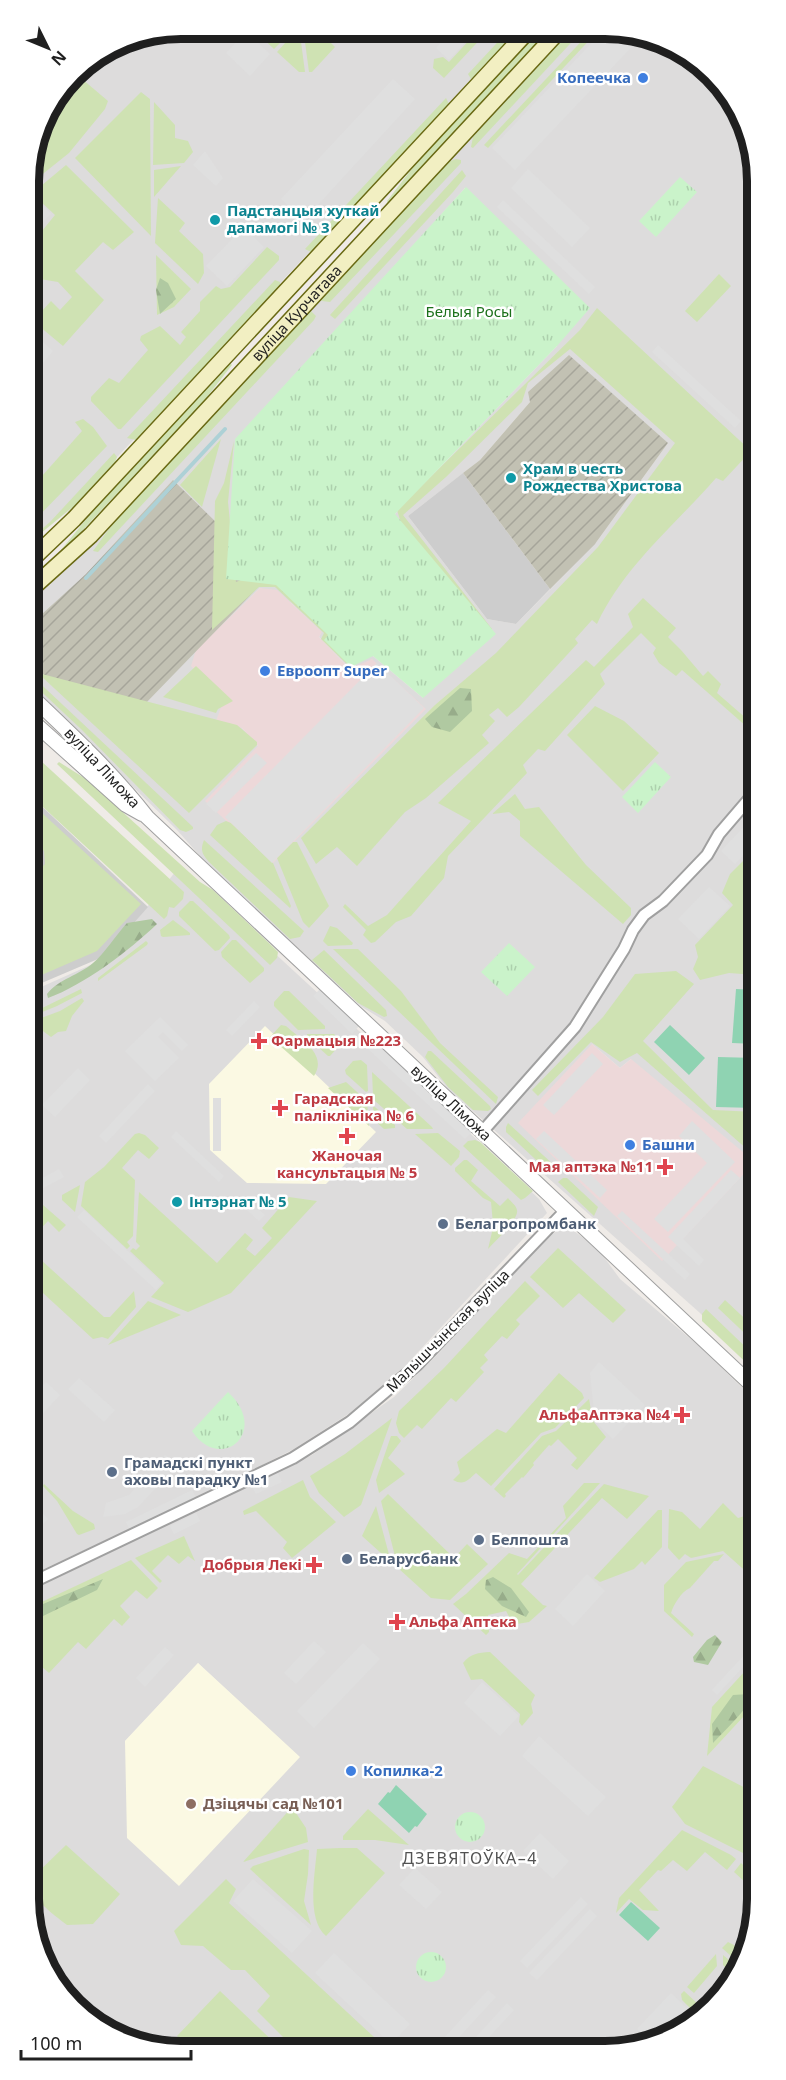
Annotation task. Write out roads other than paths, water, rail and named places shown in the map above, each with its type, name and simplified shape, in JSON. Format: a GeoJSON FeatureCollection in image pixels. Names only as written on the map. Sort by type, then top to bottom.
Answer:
{"type":"FeatureCollection","features":[{"type":"Feature","properties":{"kind":"main road","name":"вуліца Курчатава"},"geometry":{"type":"LineString","coordinates":[[39,553],[82,512],[521,39]]}},
{"type":"Feature","properties":{"kind":"main road","name":"вуліца Курчатава"},"geometry":{"type":"LineString","coordinates":[[39,583],[91,535],[552,39]]}},
{"type":"Feature","properties":{"kind":"main road"},"geometry":{"type":"LineString","coordinates":[[308,268],[324,284]]}},
{"type":"Feature","properties":{"kind":"street","name":"вуліца Ліможа"},"geometry":{"type":"LineString","coordinates":[[39,704],[85,747],[147,817],[747,1381]]}},
{"type":"Feature","properties":{"kind":"street","name":"вуліца Ліможа"},"geometry":{"type":"LineString","coordinates":[[39,727],[126,805],[147,817]]}},
{"type":"Feature","properties":{"kind":"street"},"geometry":{"type":"LineString","coordinates":[[482,1132],[575,1027],[644,915],[663,901],[707,855],[719,834],[747,802]]}},
{"type":"Feature","properties":{"kind":"street","name":"Малышчынская вуліца"},"geometry":{"type":"LineString","coordinates":[[39,1579],[284,1462],[350,1422],[417,1365],[565,1211]]}},
{"type":"Feature","properties":{"kind":"waterway"},"geometry":{"type":"LineString","coordinates":[[86,578],[225,429]]}},
{"type":"Feature","properties":{"kind":"place","name":"Копеечка"},"geometry":{"type":"Point","coordinates":[643,78]}},
{"type":"Feature","properties":{"kind":"place","name":"Падстанцыя хуткай дапамогі № 3"},"geometry":{"type":"Point","coordinates":[215,220]}},
{"type":"Feature","properties":{"kind":"place","name":"Храм в честь Рождества Христова"},"geometry":{"type":"Point","coordinates":[511,478]}},
{"type":"Feature","properties":{"kind":"place","name":"Евроопт Super"},"geometry":{"type":"Point","coordinates":[265,671]}},
{"type":"Feature","properties":{"kind":"place","name":"Фармацыя №223"},"geometry":{"type":"Point","coordinates":[259,1041]}},
{"type":"Feature","properties":{"kind":"place","name":"Гарадская паліклініка № 6"},"geometry":{"type":"Point","coordinates":[280,1108]}},
{"type":"Feature","properties":{"kind":"place","name":"Жаночая кансультацыя № 5"},"geometry":{"type":"Point","coordinates":[347,1136]}},
{"type":"Feature","properties":{"kind":"place","name":"Башни"},"geometry":{"type":"Point","coordinates":[630,1145]}},
{"type":"Feature","properties":{"kind":"place","name":"Мая аптэка №11"},"geometry":{"type":"Point","coordinates":[665,1167]}},
{"type":"Feature","properties":{"kind":"place","name":"Інтэрнат № 5"},"geometry":{"type":"Point","coordinates":[177,1202]}},
{"type":"Feature","properties":{"kind":"place","name":"Белагропромбанк"},"geometry":{"type":"Point","coordinates":[443,1224]}},
{"type":"Feature","properties":{"kind":"place","name":"АльфаАптэка №4"},"geometry":{"type":"Point","coordinates":[682,1415]}},
{"type":"Feature","properties":{"kind":"place","name":"Грамадскі пункт аховы парадку №1"},"geometry":{"type":"Point","coordinates":[112,1472]}},
{"type":"Feature","properties":{"kind":"place","name":"Белпошта"},"geometry":{"type":"Point","coordinates":[479,1540]}},
{"type":"Feature","properties":{"kind":"place","name":"Беларусбанк"},"geometry":{"type":"Point","coordinates":[347,1559]}},
{"type":"Feature","properties":{"kind":"place","name":"Добрыя Лекі"},"geometry":{"type":"Point","coordinates":[314,1565]}},
{"type":"Feature","properties":{"kind":"place","name":"Альфа Аптека"},"geometry":{"type":"Point","coordinates":[397,1622]}},
{"type":"Feature","properties":{"kind":"place","name":"Копилка-2"},"geometry":{"type":"Point","coordinates":[351,1771]}},
{"type":"Feature","properties":{"kind":"place","name":"Дзіцячы сад №101"},"geometry":{"type":"Point","coordinates":[191,1804]}},
{"type":"Feature","properties":{"kind":"district","name":"ДЗЕВЯТОЎКА–4"},"geometry":{"type":"Point","coordinates":[470,1858]}},
{"type":"Feature","properties":{"kind":"park label","name":"Белыя Росы"},"geometry":{"type":"Point","coordinates":[469,312]}}]}
